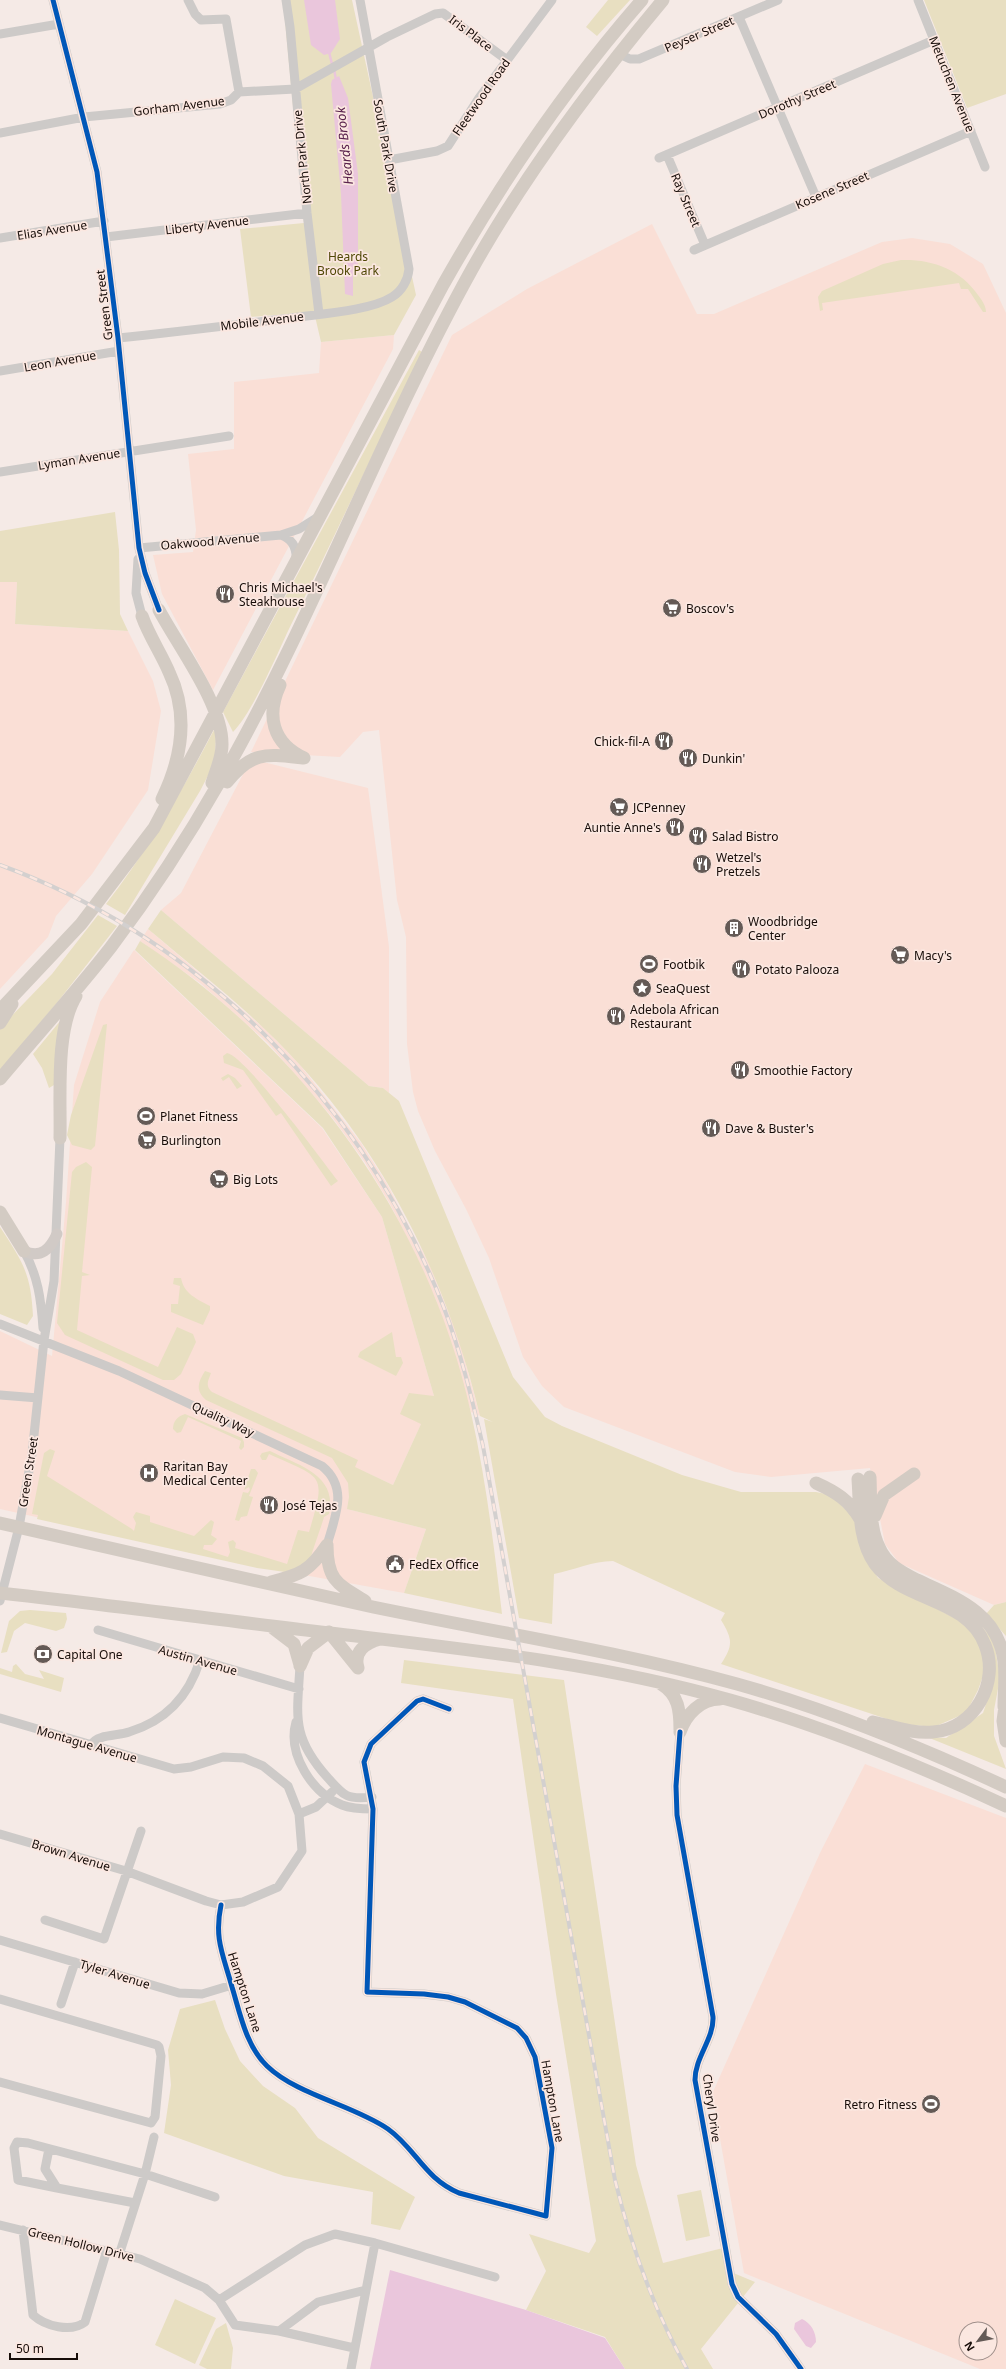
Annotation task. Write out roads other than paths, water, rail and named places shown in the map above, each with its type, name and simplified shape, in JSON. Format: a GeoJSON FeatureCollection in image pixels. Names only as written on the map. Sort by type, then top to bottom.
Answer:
{"type":"FeatureCollection","features":[{"type":"Feature","properties":{"kind":"highway"},"geometry":{"type":"LineString","coordinates":[[0,1010],[71,935],[113,884],[154,828],[222,704],[443,285],[492,201],[565,94],[642,0]]}},
{"type":"Feature","properties":{"kind":"highway"},"geometry":{"type":"LineString","coordinates":[[60,1138],[65,1025],[72,1003],[94,969],[151,891],[202,811],[251,724],[425,361],[473,268],[542,158],[619,54],[663,0]]}},
{"type":"Feature","properties":{"kind":"highway"},"geometry":{"type":"LineString","coordinates":[[159,610],[210,700],[219,723],[222,741],[221,757],[202,811]]}},
{"type":"Feature","properties":{"kind":"highway"},"geometry":{"type":"LineString","coordinates":[[113,884],[165,794],[176,762],[181,737],[181,712],[176,687],[142,616]]}},
{"type":"Feature","properties":{"kind":"highway"},"geometry":{"type":"LineString","coordinates":[[202,811],[237,770],[249,760],[269,755],[304,758],[292,751],[280,737],[272,712],[273,700],[290,665],[300,624]]}},
{"type":"Feature","properties":{"kind":"highway"},"geometry":{"type":"LineString","coordinates":[[0,1079],[94,969]]}},
{"type":"Feature","properties":{"kind":"highway"},"geometry":{"type":"LineString","coordinates":[[0,1023],[26,983]]}},
{"type":"Feature","properties":{"kind":"highway"},"geometry":{"type":"LineString","coordinates":[[0,1212],[24,1251]]}},
{"type":"Feature","properties":{"kind":"highway"},"geometry":{"type":"LineString","coordinates":[[867,1521],[884,1495],[914,1474]]}},
{"type":"Feature","properties":{"kind":"highway"},"geometry":{"type":"LineString","coordinates":[[0,1523],[266,1583],[452,1623],[580,1648],[706,1676],[830,1713],[916,1732],[937,1732],[959,1724],[972,1713],[983,1697],[989,1678],[987,1651],[977,1630],[958,1612],[897,1583],[881,1570],[866,1547],[867,1521],[864,1478]]}},
{"type":"Feature","properties":{"kind":"highway"},"geometry":{"type":"LineString","coordinates":[[816,1483],[841,1495],[867,1521],[879,1547],[893,1566],[905,1574],[969,1605],[990,1624],[997,1637],[1004,1656],[1005,1703],[1003,1720],[1006,1741]]}},
{"type":"Feature","properties":{"kind":"highway"},"geometry":{"type":"LineString","coordinates":[[266,1583],[297,1575],[307,1570],[327,1545]]}},
{"type":"Feature","properties":{"kind":"highway"},"geometry":{"type":"LineString","coordinates":[[327,1545],[328,1565],[333,1579],[341,1586],[373,1606]]}},
{"type":"Feature","properties":{"kind":"highway"},"geometry":{"type":"LineString","coordinates":[[1,1596],[329,1632],[458,1649],[583,1668],[658,1682],[727,1699],[851,1739],[916,1765],[1006,1806]]}},
{"type":"Feature","properties":{"kind":"highway"},"geometry":{"type":"LineString","coordinates":[[268,1625],[286,1636],[294,1644],[300,1666]]}},
{"type":"Feature","properties":{"kind":"highway"},"geometry":{"type":"LineString","coordinates":[[329,1632],[358,1668],[356,1658],[360,1651],[367,1644],[382,1639]]}},
{"type":"Feature","properties":{"kind":"highway"},"geometry":{"type":"LineString","coordinates":[[300,1666],[308,1648],[329,1632]]}},
{"type":"Feature","properties":{"kind":"highway"},"geometry":{"type":"LineString","coordinates":[[658,1682],[666,1687],[676,1698],[679,1711],[680,1732]]}},
{"type":"Feature","properties":{"kind":"highway"},"geometry":{"type":"LineString","coordinates":[[680,1732],[686,1720],[699,1705],[713,1699],[727,1699]]}},
{"type":"Feature","properties":{"kind":"highway"},"geometry":{"type":"LineString","coordinates":[[830,1713],[921,1748],[1006,1787]]}},
{"type":"Feature","properties":{"kind":"main road"},"geometry":{"type":"LineString","coordinates":[[24,1251],[33,1254],[44,1252],[52,1245],[57,1234]]}},
{"type":"Feature","properties":{"kind":"street","name":"Green Street"},"geometry":{"type":"LineString","coordinates":[[53,0],[98,172],[118,338],[139,548],[145,573],[159,610]]}},
{"type":"Feature","properties":{"kind":"street"},"geometry":{"type":"LineString","coordinates":[[188,0],[195,14],[201,20],[226,19],[239,92]]}},
{"type":"Feature","properties":{"kind":"street","name":"North Park Drive"},"geometry":{"type":"LineString","coordinates":[[286,0],[290,27],[307,213],[319,314]]}},
{"type":"Feature","properties":{"kind":"street","name":"South Park Drive"},"geometry":{"type":"LineString","coordinates":[[360,0],[409,269],[408,276],[400,290]]}},
{"type":"Feature","properties":{"kind":"street","name":"Fleetwood Road"},"geometry":{"type":"LineString","coordinates":[[389,160],[437,151],[448,146],[507,60],[552,0]]}},
{"type":"Feature","properties":{"kind":"street","name":"Peyser Street"},"geometry":{"type":"LineString","coordinates":[[619,54],[630,59],[639,59],[778,0]]}},
{"type":"Feature","properties":{"kind":"street","name":"Metuchen Avenue"},"geometry":{"type":"LineString","coordinates":[[918,0],[985,167]]}},
{"type":"Feature","properties":{"kind":"street","name":"Iris Place"},"geometry":{"type":"LineString","coordinates":[[369,48],[435,14],[443,13],[507,60]]}},
{"type":"Feature","properties":{"kind":"street"},"geometry":{"type":"LineString","coordinates":[[739,17],[816,197]]}},
{"type":"Feature","properties":{"kind":"street"},"geometry":{"type":"LineString","coordinates":[[0,34],[59,24]]}},
{"type":"Feature","properties":{"kind":"street","name":"Dorothy Street"},"geometry":{"type":"LineString","coordinates":[[663,156],[934,40]]}},
{"type":"Feature","properties":{"kind":"street","name":"Gorham Avenue"},"geometry":{"type":"LineString","coordinates":[[0,133],[84,117],[220,104],[231,100],[239,92],[295,89],[369,48]]}},
{"type":"Feature","properties":{"kind":"street","name":"Kosene Street"},"geometry":{"type":"LineString","coordinates":[[694,250],[971,131]]}},
{"type":"Feature","properties":{"kind":"street","name":"Ray Street"},"geometry":{"type":"LineString","coordinates":[[663,156],[705,245]]}},
{"type":"Feature","properties":{"kind":"street","name":"Liberty Avenue"},"geometry":{"type":"LineString","coordinates":[[106,237],[307,213]]}},
{"type":"Feature","properties":{"kind":"street","name":"Elias Avenue"},"geometry":{"type":"LineString","coordinates":[[0,238],[104,221]]}},
{"type":"Feature","properties":{"kind":"street","name":"Mobile Avenue"},"geometry":{"type":"LineString","coordinates":[[118,338],[319,314],[382,302],[393,297],[400,290]]}},
{"type":"Feature","properties":{"kind":"street","name":"Leon Avenue"},"geometry":{"type":"LineString","coordinates":[[0,371],[119,350]]}},
{"type":"Feature","properties":{"kind":"street","name":"Lyman Avenue"},"geometry":{"type":"LineString","coordinates":[[0,472],[130,450],[230,436]]}},
{"type":"Feature","properties":{"kind":"street","name":"Oakwood Avenue"},"geometry":{"type":"LineString","coordinates":[[139,548],[280,535],[306,526],[322,512]]}},
{"type":"Feature","properties":{"kind":"street"},"geometry":{"type":"LineString","coordinates":[[280,535],[289,538],[294,545],[296,562]]}},
{"type":"Feature","properties":{"kind":"street","name":"Green Street"},"geometry":{"type":"LineString","coordinates":[[139,548],[136,594],[142,616]]}},
{"type":"Feature","properties":{"kind":"street","name":"Green Street"},"geometry":{"type":"LineString","coordinates":[[1,1596],[19,1528],[29,1474],[44,1340],[51,1304],[57,1234],[60,1138]]}},
{"type":"Feature","properties":{"kind":"street","name":"Green Street"},"geometry":{"type":"LineString","coordinates":[[24,1251],[34,1271],[39,1287],[44,1340]]}},
{"type":"Feature","properties":{"kind":"street","name":"Quality Way"},"geometry":{"type":"LineString","coordinates":[[0,1324],[119,1370],[322,1466],[333,1478],[339,1493],[337,1511],[327,1545]]}},
{"type":"Feature","properties":{"kind":"street"},"geometry":{"type":"LineString","coordinates":[[0,1396],[38,1398]]}},
{"type":"Feature","properties":{"kind":"street","name":"Austin Avenue"},"geometry":{"type":"LineString","coordinates":[[98,1630],[299,1689]]}},
{"type":"Feature","properties":{"kind":"street"},"geometry":{"type":"LineString","coordinates":[[92,1744],[98,1738],[138,1729],[166,1713],[190,1687],[200,1660]]}},
{"type":"Feature","properties":{"kind":"street"},"geometry":{"type":"LineString","coordinates":[[300,1666],[297,1717],[293,1742],[302,1768],[328,1796],[348,1807],[374,1809]]}},
{"type":"Feature","properties":{"kind":"street","name":"Hampton Lane"},"geometry":{"type":"LineString","coordinates":[[221,1905],[217,1935],[246,2032],[267,2066],[286,2080],[388,2129],[404,2144],[428,2173],[445,2187],[459,2193],[546,2216],[552,2148],[535,2057],[526,2038],[517,2028],[465,2002],[448,1997],[424,1994],[367,1992],[374,1809],[364,1762],[371,1744],[417,1701],[423,1699],[449,1709]]}},
{"type":"Feature","properties":{"kind":"street"},"geometry":{"type":"LineString","coordinates":[[297,1717],[302,1739],[313,1760],[336,1787],[350,1798],[372,1797]]}},
{"type":"Feature","properties":{"kind":"street","name":"Montague Avenue"},"geometry":{"type":"LineString","coordinates":[[0,1718],[174,1769],[191,1767],[223,1757],[244,1758],[264,1766],[280,1778],[292,1793],[299,1814]]}},
{"type":"Feature","properties":{"kind":"street","name":"Cheryl Drive"},"geometry":{"type":"LineString","coordinates":[[680,1732],[676,1786],[677,1815],[714,2021],[696,2067],[695,2080],[732,2284],[738,2297],[776,2334],[802,2369]]}},
{"type":"Feature","properties":{"kind":"street"},"geometry":{"type":"LineString","coordinates":[[302,1768],[313,1760]]}},
{"type":"Feature","properties":{"kind":"street"},"geometry":{"type":"LineString","coordinates":[[221,1905],[243,1902],[278,1887],[292,1869],[302,1850],[299,1814],[316,1808],[336,1787]]}},
{"type":"Feature","properties":{"kind":"street"},"geometry":{"type":"LineString","coordinates":[[45,1920],[104,1939],[126,1871],[142,1831]]}},
{"type":"Feature","properties":{"kind":"street","name":"Brown Avenue"},"geometry":{"type":"LineString","coordinates":[[0,1834],[126,1871],[221,1905]]}},
{"type":"Feature","properties":{"kind":"street","name":"Tyler Avenue"},"geometry":{"type":"LineString","coordinates":[[0,1940],[186,1994],[202,1994],[232,1985]]}},
{"type":"Feature","properties":{"kind":"street"},"geometry":{"type":"LineString","coordinates":[[62,2004],[75,1962]]}},
{"type":"Feature","properties":{"kind":"street"},"geometry":{"type":"LineString","coordinates":[[0,1999],[157,2045],[160,2047],[161,2056],[155,2117],[151,2123],[0,2082]]}},
{"type":"Feature","properties":{"kind":"street"},"geometry":{"type":"LineString","coordinates":[[120,2252],[145,2174],[154,2137]]}},
{"type":"Feature","properties":{"kind":"street"},"geometry":{"type":"LineString","coordinates":[[135,2203],[18,2180],[14,2148],[17,2142],[28,2142],[49,2149],[145,2174],[215,2197]]}},
{"type":"Feature","properties":{"kind":"street"},"geometry":{"type":"LineString","coordinates":[[49,2149],[45,2169],[57,2188]]}},
{"type":"Feature","properties":{"kind":"street","name":"Green Hollow Drive"},"geometry":{"type":"LineString","coordinates":[[0,2225],[120,2252],[180,2276],[205,2288],[219,2300],[235,2326],[278,2331]]}},
{"type":"Feature","properties":{"kind":"street"},"geometry":{"type":"LineString","coordinates":[[23,2230],[33,2315],[38,2320],[67,2329],[80,2326],[85,2322],[107,2250]]}},
{"type":"Feature","properties":{"kind":"street"},"geometry":{"type":"LineString","coordinates":[[219,2300],[305,2245],[335,2234],[375,2243],[495,2277]]}},
{"type":"Feature","properties":{"kind":"street"},"geometry":{"type":"LineString","coordinates":[[351,2369],[375,2243]]}},
{"type":"Feature","properties":{"kind":"street"},"geometry":{"type":"LineString","coordinates":[[278,2331],[318,2302],[366,2290]]}},
{"type":"Feature","properties":{"kind":"street"},"geometry":{"type":"LineString","coordinates":[[278,2331],[354,2348]]}},
{"type":"Feature","properties":{"kind":"water"},"geometry":{"type":"Polygon","coordinates":[[[304,0],[335,0],[340,39],[331,53],[324,55],[311,45],[304,0]]]}},
{"type":"Feature","properties":{"kind":"water"},"geometry":{"type":"Polygon","coordinates":[[[339,76],[348,98],[358,174],[358,267],[353,275],[353,296],[345,294],[341,194],[331,84],[332,80],[339,76]]]}},
{"type":"Feature","properties":{"kind":"water"},"geometry":{"type":"Polygon","coordinates":[[[390,2270],[526,2310],[605,2338],[625,2369],[370,2369],[390,2270]]]}},
{"type":"Feature","properties":{"kind":"water"},"geometry":{"type":"Polygon","coordinates":[[[802,2319],[810,2325],[815,2335],[816,2342],[811,2348],[806,2346],[794,2329],[795,2323],[802,2319]]]}},
{"type":"Feature","properties":{"kind":"waterway","name":"Heards Brook"},"geometry":{"type":"LineString","coordinates":[[329,52],[332,64]]}},
{"type":"Feature","properties":{"kind":"waterway","name":"Heards Brook"},"geometry":{"type":"LineString","coordinates":[[334,69],[336,80]]}},
{"type":"Feature","properties":{"kind":"railway"},"geometry":{"type":"LineString","coordinates":[[0,865],[74,897],[144,937],[209,985],[269,1039],[323,1099],[370,1164],[411,1234],[444,1308],[456,1342],[483,1446],[615,2180],[621,2205],[636,2253],[654,2301],[687,2369]]}},
{"type":"Feature","properties":{"kind":"place","name":"Chris Michael's Steakhouse"},"geometry":{"type":"Point","coordinates":[225,594]}},
{"type":"Feature","properties":{"kind":"place","name":"Boscov's"},"geometry":{"type":"Point","coordinates":[672,608]}},
{"type":"Feature","properties":{"kind":"place","name":"Chick-fil-A"},"geometry":{"type":"Point","coordinates":[664,741]}},
{"type":"Feature","properties":{"kind":"place","name":"Dunkin'"},"geometry":{"type":"Point","coordinates":[688,758]}},
{"type":"Feature","properties":{"kind":"place","name":"JCPenney"},"geometry":{"type":"Point","coordinates":[619,807]}},
{"type":"Feature","properties":{"kind":"place","name":"Auntie Anne's"},"geometry":{"type":"Point","coordinates":[675,827]}},
{"type":"Feature","properties":{"kind":"place","name":"Salad Bistro"},"geometry":{"type":"Point","coordinates":[698,836]}},
{"type":"Feature","properties":{"kind":"place","name":"Wetzel's Pretzels"},"geometry":{"type":"Point","coordinates":[702,864]}},
{"type":"Feature","properties":{"kind":"place","name":"Woodbridge Center"},"geometry":{"type":"Point","coordinates":[734,928]}},
{"type":"Feature","properties":{"kind":"place","name":"Macy's"},"geometry":{"type":"Point","coordinates":[900,955]}},
{"type":"Feature","properties":{"kind":"place","name":"Footbik"},"geometry":{"type":"Point","coordinates":[649,964]}},
{"type":"Feature","properties":{"kind":"place","name":"Potato Palooza"},"geometry":{"type":"Point","coordinates":[741,969]}},
{"type":"Feature","properties":{"kind":"place","name":"SeaQuest"},"geometry":{"type":"Point","coordinates":[642,988]}},
{"type":"Feature","properties":{"kind":"place","name":"Adebola African Restaurant"},"geometry":{"type":"Point","coordinates":[616,1016]}},
{"type":"Feature","properties":{"kind":"place","name":"Smoothie Factory"},"geometry":{"type":"Point","coordinates":[740,1070]}},
{"type":"Feature","properties":{"kind":"place","name":"Planet Fitness"},"geometry":{"type":"Point","coordinates":[146,1116]}},
{"type":"Feature","properties":{"kind":"place","name":"Dave & Buster's"},"geometry":{"type":"Point","coordinates":[711,1128]}},
{"type":"Feature","properties":{"kind":"place","name":"Burlington"},"geometry":{"type":"Point","coordinates":[147,1140]}},
{"type":"Feature","properties":{"kind":"place","name":"Big Lots"},"geometry":{"type":"Point","coordinates":[219,1179]}},
{"type":"Feature","properties":{"kind":"place","name":"Raritan Bay Medical Center"},"geometry":{"type":"Point","coordinates":[149,1473]}},
{"type":"Feature","properties":{"kind":"place","name":"José Tejas"},"geometry":{"type":"Point","coordinates":[269,1505]}},
{"type":"Feature","properties":{"kind":"place","name":"FedEx Office"},"geometry":{"type":"Point","coordinates":[395,1564]}},
{"type":"Feature","properties":{"kind":"place","name":"Capital One"},"geometry":{"type":"Point","coordinates":[43,1654]}},
{"type":"Feature","properties":{"kind":"place","name":"Retro Fitness"},"geometry":{"type":"Point","coordinates":[931,2104]}},
{"type":"Feature","properties":{"kind":"park label","name":"Heards Brook Park"},"geometry":{"type":"Point","coordinates":[348,263]}}]}
